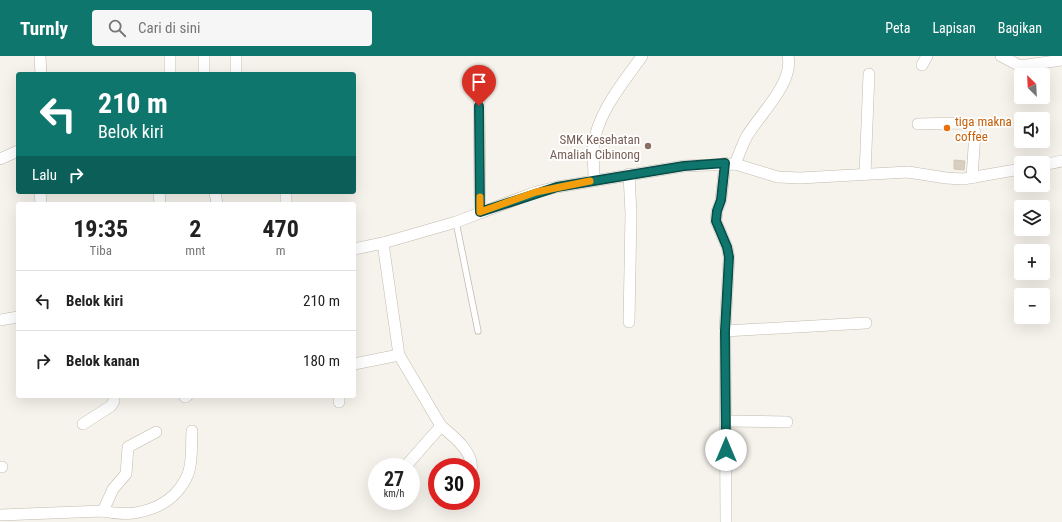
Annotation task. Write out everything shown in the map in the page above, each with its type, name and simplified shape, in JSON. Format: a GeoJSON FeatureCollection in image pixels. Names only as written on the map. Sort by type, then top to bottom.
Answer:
{"type":"FeatureCollection","features":[{"type":"Feature","properties":{"kind":"street"},"geometry":{"type":"LineString","coordinates":[[40,56],[41,72]]}},
{"type":"Feature","properties":{"kind":"street"},"geometry":{"type":"LineString","coordinates":[[170,56],[170,72]]}},
{"type":"Feature","properties":{"kind":"street"},"geometry":{"type":"LineString","coordinates":[[204,56],[204,72]]}},
{"type":"Feature","properties":{"kind":"street"},"geometry":{"type":"LineString","coordinates":[[236,56],[236,72]]}},
{"type":"Feature","properties":{"kind":"street"},"geometry":{"type":"LineString","coordinates":[[594,180],[594,147],[601,121],[613,98],[642,56]]}},
{"type":"Feature","properties":{"kind":"street"},"geometry":{"type":"LineString","coordinates":[[726,522],[725,331],[729,257],[727,247],[716,221],[717,211],[730,164],[747,136],[784,82],[788,68],[788,56]]}},
{"type":"Feature","properties":{"kind":"street"},"geometry":{"type":"LineString","coordinates":[[1001,56],[1015,65],[1023,66],[1062,60]]}},
{"type":"Feature","properties":{"kind":"street"},"geometry":{"type":"LineString","coordinates":[[1023,66],[1030,56]]}},
{"type":"Feature","properties":{"kind":"street"},"geometry":{"type":"LineString","coordinates":[[865,174],[869,74]]}},
{"type":"Feature","properties":{"kind":"street"},"geometry":{"type":"LineString","coordinates":[[479,91],[480,212]]}},
{"type":"Feature","properties":{"kind":"street"},"geometry":{"type":"LineString","coordinates":[[918,124],[960,123],[971,126],[975,132],[972,178]]}},
{"type":"Feature","properties":{"kind":"street"},"geometry":{"type":"LineString","coordinates":[[0,159],[16,152]]}},
{"type":"Feature","properties":{"kind":"street"},"geometry":{"type":"LineString","coordinates":[[1050,164],[1062,161]]}},
{"type":"Feature","properties":{"kind":"street"},"geometry":{"type":"LineString","coordinates":[[356,249],[383,243],[456,222],[536,192],[594,180],[684,166],[730,164],[778,177],[788,178],[908,172],[946,178],[972,178],[1014,170]]}},
{"type":"Feature","properties":{"kind":"street"},"geometry":{"type":"LineString","coordinates":[[629,174],[631,214],[629,322]]}},
{"type":"Feature","properties":{"kind":"street"},"geometry":{"type":"LineString","coordinates":[[383,243],[399,355],[440,426],[451,434],[468,454],[469,458]]}},
{"type":"Feature","properties":{"kind":"street"},"geometry":{"type":"LineString","coordinates":[[0,320],[16,317]]}},
{"type":"Feature","properties":{"kind":"street"},"geometry":{"type":"LineString","coordinates":[[725,331],[866,323]]}},
{"type":"Feature","properties":{"kind":"street"},"geometry":{"type":"LineString","coordinates":[[356,364],[399,355]]}},
{"type":"Feature","properties":{"kind":"street"},"geometry":{"type":"LineString","coordinates":[[83,424],[111,406],[114,398]]}},
{"type":"Feature","properties":{"kind":"street"},"geometry":{"type":"LineString","coordinates":[[726,421],[787,422]]}},
{"type":"Feature","properties":{"kind":"street"},"geometry":{"type":"LineString","coordinates":[[413,458],[440,426]]}},
{"type":"Feature","properties":{"kind":"street"},"geometry":{"type":"LineString","coordinates":[[4,518],[103,511],[114,518],[150,510],[162,505],[181,487],[188,473],[192,431]]}},
{"type":"Feature","properties":{"kind":"street"},"geometry":{"type":"LineString","coordinates":[[103,511],[113,489],[126,474],[128,447],[156,432]]}},
{"type":"Feature","properties":{"kind":"lane"},"geometry":{"type":"LineString","coordinates":[[456,222],[478,331]]}},
{"type":"Feature","properties":{"kind":"building"},"geometry":{"type":"Polygon","coordinates":[[[954,160],[965,161],[964,170],[954,169],[954,160]]]}},
{"type":"Feature","properties":{"kind":"slow traffic"},"geometry":{"type":"LineString","coordinates":[[480,197],[480,212],[536,192],[590,181]]}},
{"type":"Feature","properties":{"kind":"place","name":"tiga makna coffee"},"geometry":{"type":"Point","coordinates":[947,128]}},
{"type":"Feature","properties":{"kind":"place","name":"SMK Kesehatan Amaliah Cibinong"},"geometry":{"type":"Point","coordinates":[648,146]}},
{"type":"Feature","properties":{"kind":"route"},"geometry":{"type":"LineString","coordinates":[[479,106],[480,212],[536,192],[557,187],[684,166],[725,163],[721,200],[717,211],[716,221],[727,247],[729,257],[725,331],[726,450]]}}]}
